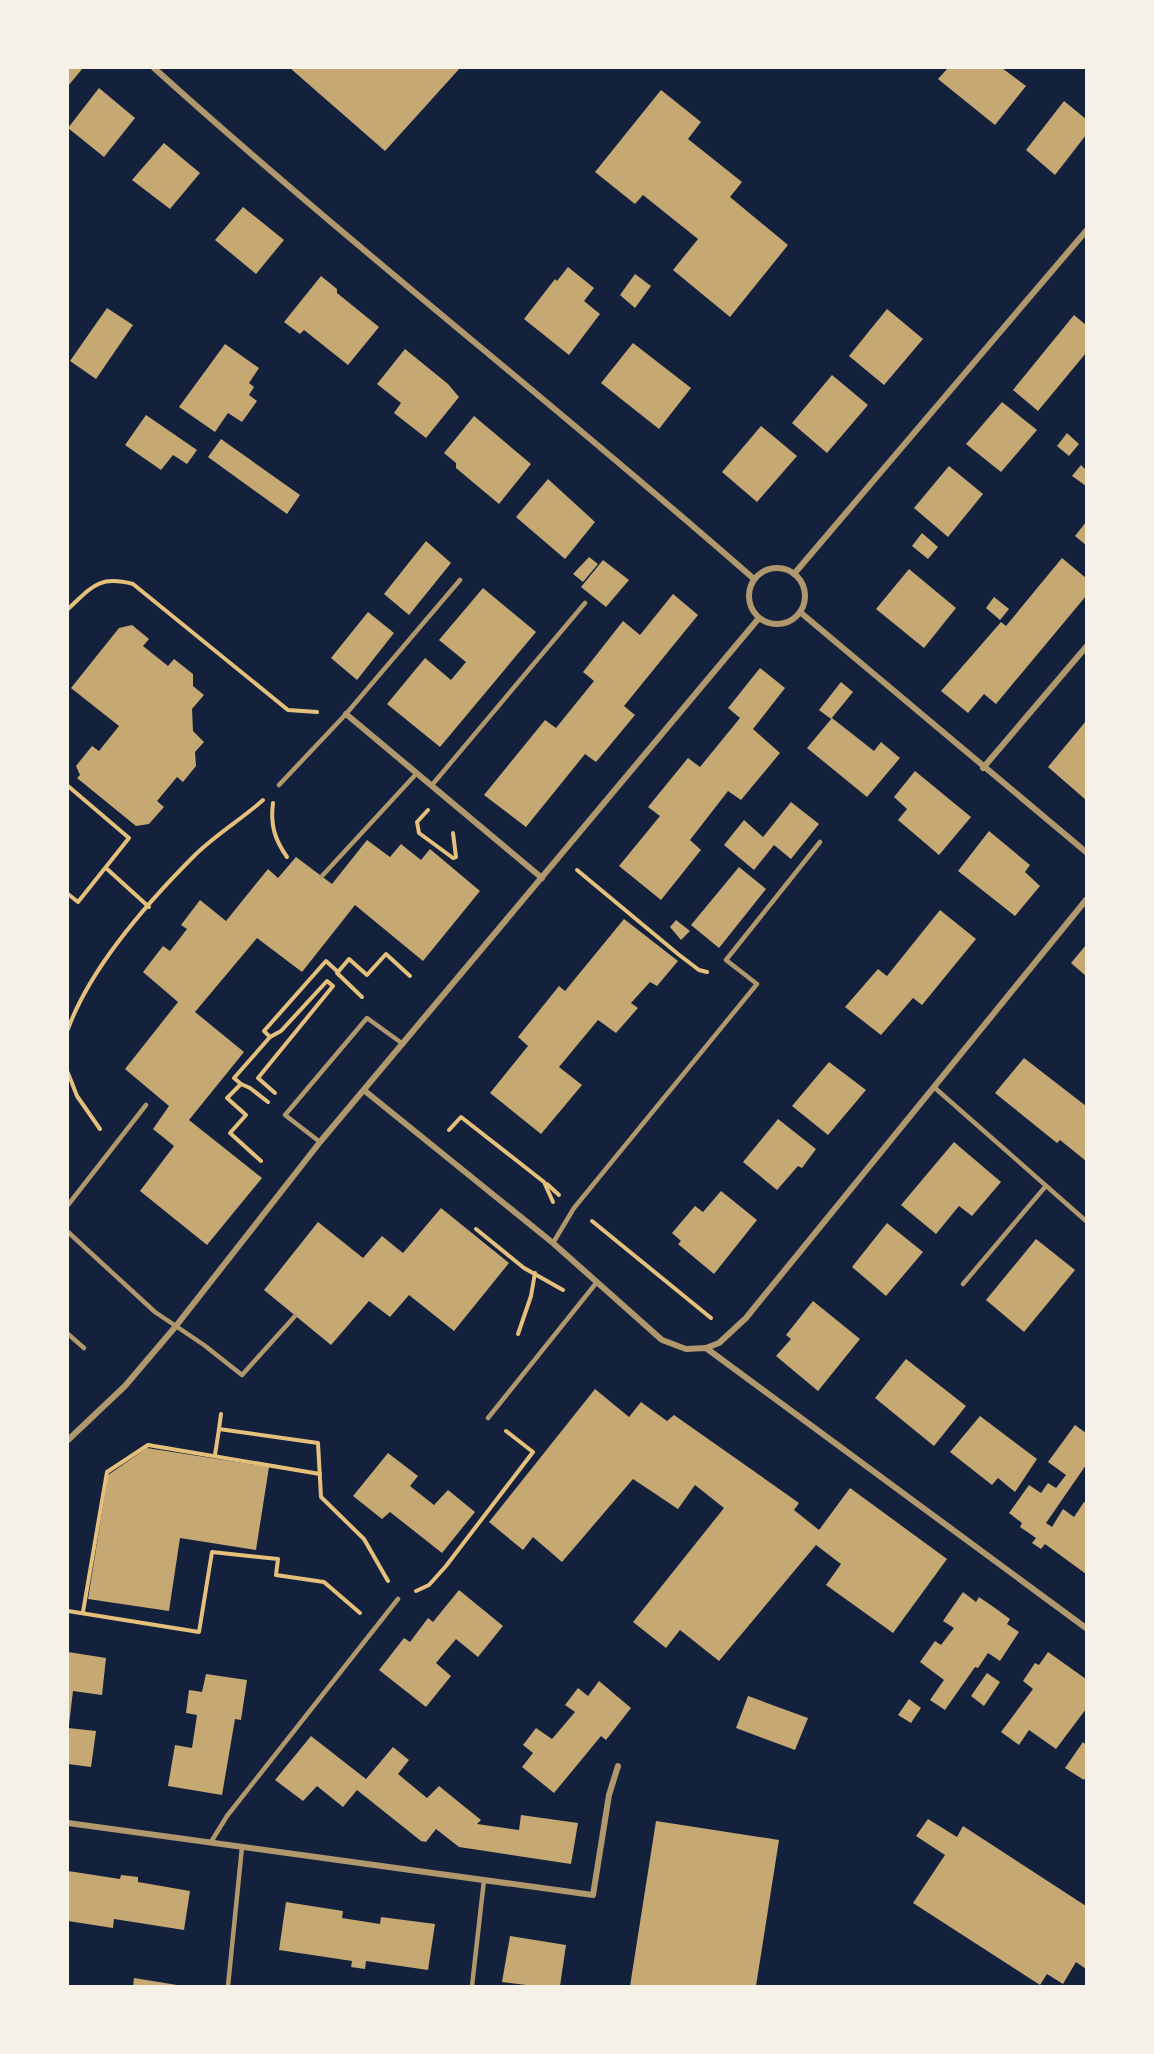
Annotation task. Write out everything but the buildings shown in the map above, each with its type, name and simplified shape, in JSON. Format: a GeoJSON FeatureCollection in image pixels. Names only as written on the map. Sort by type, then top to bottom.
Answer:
{"type":"FeatureCollection","features":[{"type":"Feature","properties":{"kind":"street"},"geometry":{"type":"LineString","coordinates":[[154,68],[329,220],[470,336],[754,579]]}},
{"type":"Feature","properties":{"kind":"street"},"geometry":{"type":"LineString","coordinates":[[794,574],[1086,231]]}},
{"type":"Feature","properties":{"kind":"street"},"geometry":{"type":"LineString","coordinates":[[769,570],[786,570],[794,574],[803,588],[804,604],[800,612],[794,619],[776,625],[759,618],[750,604],[748,595],[754,579],[769,570]]}},
{"type":"Feature","properties":{"kind":"street"},"geometry":{"type":"LineString","coordinates":[[800,612],[983,768],[1086,852]]}},
{"type":"Feature","properties":{"kind":"street"},"geometry":{"type":"LineString","coordinates":[[68,1440],[124,1386],[176,1326],[320,1142],[759,618]]}},
{"type":"Feature","properties":{"kind":"street"},"geometry":{"type":"LineString","coordinates":[[983,768],[1086,647]]}},
{"type":"Feature","properties":{"kind":"street"},"geometry":{"type":"LineString","coordinates":[[346,714],[542,878]]}},
{"type":"Feature","properties":{"kind":"street"},"geometry":{"type":"LineString","coordinates":[[365,1090],[553,1243],[662,1340],[686,1349],[706,1348],[719,1343],[746,1318],[1086,900]]}},
{"type":"Feature","properties":{"kind":"street"},"geometry":{"type":"LineString","coordinates":[[706,1348],[1086,1628]]}},
{"type":"Feature","properties":{"kind":"street"},"geometry":{"type":"LineString","coordinates":[[68,1823],[593,1895],[609,1795],[618,1766]]}},
{"type":"Feature","properties":{"kind":"lane"},"geometry":{"type":"LineString","coordinates":[[279,785],[346,714],[460,580]]}},
{"type":"Feature","properties":{"kind":"lane"},"geometry":{"type":"LineString","coordinates":[[432,785],[585,603]]}},
{"type":"Feature","properties":{"kind":"lane"},"geometry":{"type":"LineString","coordinates":[[322,876],[417,773]]}},
{"type":"Feature","properties":{"kind":"lane"},"geometry":{"type":"LineString","coordinates":[[553,1243],[574,1208],[757,984],[726,960],[820,842]]}},
{"type":"Feature","properties":{"kind":"lane"},"geometry":{"type":"LineString","coordinates":[[320,1142],[285,1115],[367,1018],[403,1044]]}},
{"type":"Feature","properties":{"kind":"lane"},"geometry":{"type":"LineString","coordinates":[[935,1088],[1086,1221]]}},
{"type":"Feature","properties":{"kind":"lane"},"geometry":{"type":"LineString","coordinates":[[68,1205],[146,1105]]}},
{"type":"Feature","properties":{"kind":"lane"},"geometry":{"type":"LineString","coordinates":[[963,1284],[1045,1187]]}},
{"type":"Feature","properties":{"kind":"lane"},"geometry":{"type":"LineString","coordinates":[[68,1232],[155,1312],[242,1375],[295,1316]]}},
{"type":"Feature","properties":{"kind":"lane"},"geometry":{"type":"LineString","coordinates":[[488,1418],[597,1282]]}},
{"type":"Feature","properties":{"kind":"lane"},"geometry":{"type":"LineString","coordinates":[[68,1334],[84,1348]]}},
{"type":"Feature","properties":{"kind":"lane"},"geometry":{"type":"LineString","coordinates":[[211,1842],[227,1816],[398,1599]]}},
{"type":"Feature","properties":{"kind":"lane"},"geometry":{"type":"LineString","coordinates":[[228,1986],[242,1847]]}},
{"type":"Feature","properties":{"kind":"lane"},"geometry":{"type":"LineString","coordinates":[[472,1986],[484,1880]]}},
{"type":"Feature","properties":{"kind":"path"},"geometry":{"type":"LineString","coordinates":[[68,609],[95,584],[114,579],[133,584],[288,710]]}},
{"type":"Feature","properties":{"kind":"path"},"geometry":{"type":"LineString","coordinates":[[279,785],[273,800],[272,828],[277,842],[287,857]]}},
{"type":"Feature","properties":{"kind":"path"},"geometry":{"type":"LineString","coordinates":[[68,1029],[75,1008],[101,963],[149,907],[196,854],[241,820],[279,785]]}},
{"type":"Feature","properties":{"kind":"path"},"geometry":{"type":"LineString","coordinates":[[68,786],[129,838],[78,902],[68,894]]}},
{"type":"Feature","properties":{"kind":"path"},"geometry":{"type":"LineString","coordinates":[[443,795],[417,822],[417,827],[427,840],[453,858],[456,857],[456,848],[450,821],[460,809]]}},
{"type":"Feature","properties":{"kind":"path"},"geometry":{"type":"LineString","coordinates":[[560,856],[699,970],[722,977],[747,995]]}},
{"type":"Feature","properties":{"kind":"path"},"geometry":{"type":"LineString","coordinates":[[106,868],[149,907]]}},
{"type":"Feature","properties":{"kind":"path"},"geometry":{"type":"LineString","coordinates":[[336,970],[338,972],[349,959],[367,975],[386,954],[410,976]]}},
{"type":"Feature","properties":{"kind":"path"},"geometry":{"type":"LineString","coordinates":[[270,1037],[264,1031],[326,961],[362,998]]}},
{"type":"Feature","properties":{"kind":"path"},"geometry":{"type":"LineString","coordinates":[[250,1088],[240,1084],[234,1078],[270,1037],[281,1031],[327,981],[333,986],[258,1078],[291,1108]]}},
{"type":"Feature","properties":{"kind":"path"},"geometry":{"type":"LineString","coordinates":[[68,1073],[90,1118],[115,1145]]}},
{"type":"Feature","properties":{"kind":"path"},"geometry":{"type":"LineString","coordinates":[[240,1084],[227,1098],[246,1114],[230,1132],[261,1161]]}},
{"type":"Feature","properties":{"kind":"path"},"geometry":{"type":"LineString","coordinates":[[445,1134],[461,1117],[562,1198]]}},
{"type":"Feature","properties":{"kind":"path"},"geometry":{"type":"LineString","coordinates":[[544,1182],[553,1202]]}},
{"type":"Feature","properties":{"kind":"path"},"geometry":{"type":"LineString","coordinates":[[586,1217],[711,1318]]}},
{"type":"Feature","properties":{"kind":"path"},"geometry":{"type":"LineString","coordinates":[[476,1229],[524,1268],[580,1303]]}},
{"type":"Feature","properties":{"kind":"path"},"geometry":{"type":"LineString","coordinates":[[518,1334],[531,1296],[535,1273]]}},
{"type":"Feature","properties":{"kind":"path"},"geometry":{"type":"LineString","coordinates":[[215,1455],[221,1414]]}},
{"type":"Feature","properties":{"kind":"path"},"geometry":{"type":"LineString","coordinates":[[429,1586],[484,1520],[533,1452],[488,1418]]}},
{"type":"Feature","properties":{"kind":"path"},"geometry":{"type":"LineString","coordinates":[[219,1429],[318,1443],[321,1497],[364,1539],[398,1599]]}},
{"type":"Feature","properties":{"kind":"path"},"geometry":{"type":"LineString","coordinates":[[83,1612],[107,1472],[138,1449],[148,1445],[320,1474]]}},
{"type":"Feature","properties":{"kind":"path"},"geometry":{"type":"LineString","coordinates":[[68,1611],[200,1632],[212,1552],[278,1559],[276,1575],[324,1582],[376,1627]]}}]}
